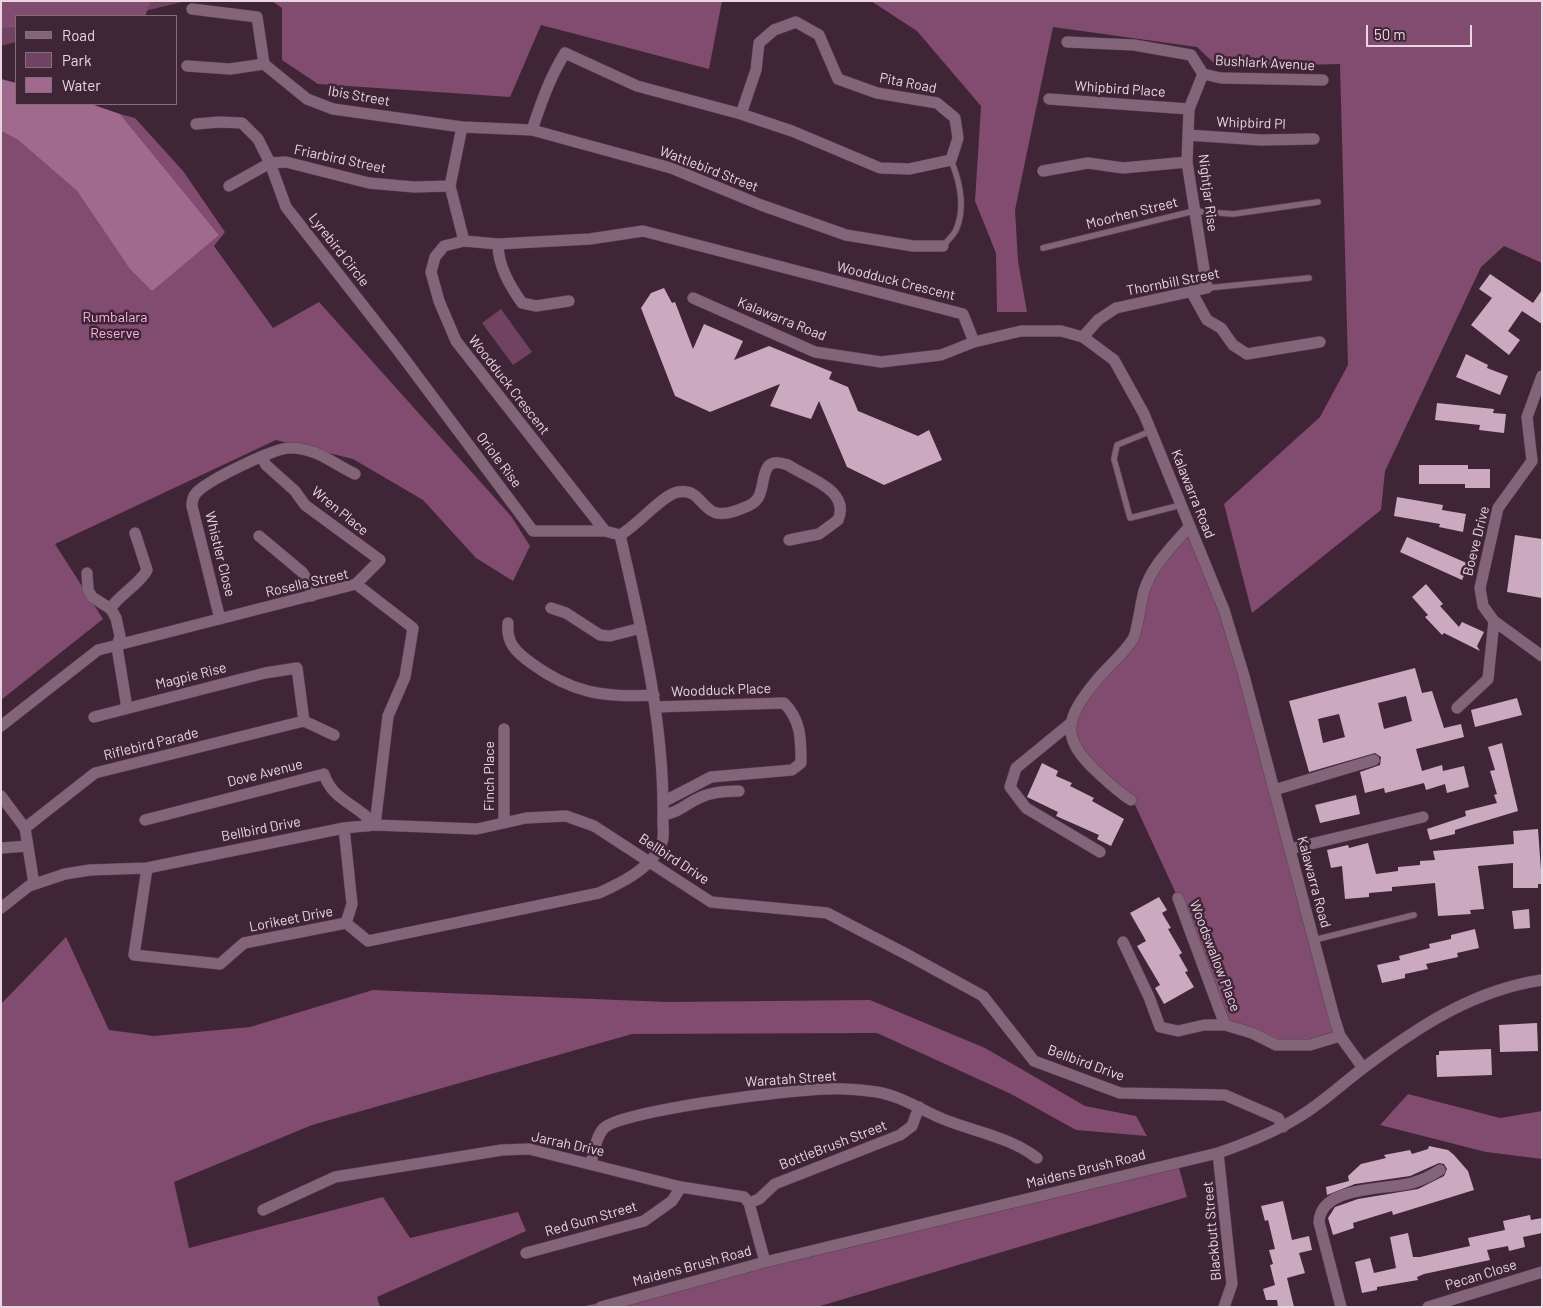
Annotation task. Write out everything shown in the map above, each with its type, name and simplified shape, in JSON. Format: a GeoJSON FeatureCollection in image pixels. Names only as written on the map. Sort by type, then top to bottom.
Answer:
{"type":"FeatureCollection","features":[{"type":"Feature","properties":{"kind":"street"},"geometry":{"type":"LineString","coordinates":[[188,66],[230,68],[264,64],[257,17],[192,9]]}},
{"type":"Feature","properties":{"kind":"street","name":"Pita Road"},"geometry":{"type":"LineString","coordinates":[[741,114],[756,70],[759,43],[774,30],[796,22],[819,35],[838,79],[877,93],[937,103],[955,118],[958,138],[951,160]]}},
{"type":"Feature","properties":{"kind":"street","name":"Bushlark Avenue"},"geometry":{"type":"LineString","coordinates":[[1067,42],[1134,45],[1191,54],[1203,74],[1221,78],[1323,80]]}},
{"type":"Feature","properties":{"kind":"street"},"geometry":{"type":"LineString","coordinates":[[532,130],[544,93],[555,68],[565,53],[638,86],[741,114],[792,131],[880,168],[909,169],[951,160]]}},
{"type":"Feature","properties":{"kind":"street","name":"Ibis Street"},"geometry":{"type":"LineString","coordinates":[[264,64],[307,99],[333,109],[462,126]]}},
{"type":"Feature","properties":{"kind":"street","name":"Nightjar Rise"},"geometry":{"type":"LineString","coordinates":[[1203,74],[1189,109],[1187,162],[1207,288]]}},
{"type":"Feature","properties":{"kind":"street","name":"Whipbird Place"},"geometry":{"type":"LineString","coordinates":[[1049,99],[1189,109]]}},
{"type":"Feature","properties":{"kind":"street","name":"Lyrebird Circle"},"geometry":{"type":"LineString","coordinates":[[196,124],[242,123],[258,139],[270,163],[286,207],[397,349]]}},
{"type":"Feature","properties":{"kind":"street"},"geometry":{"type":"LineString","coordinates":[[462,126],[450,186],[464,241]]}},
{"type":"Feature","properties":{"kind":"street","name":"Wattlebird Street"},"geometry":{"type":"LineString","coordinates":[[462,126],[532,130],[671,168],[762,206],[846,235],[913,246],[942,246]]}},
{"type":"Feature","properties":{"kind":"street","name":"Whipbird Pl"},"geometry":{"type":"LineString","coordinates":[[1188,135],[1261,140],[1314,138]]}},
{"type":"Feature","properties":{"kind":"street","name":"Friarbird Street"},"geometry":{"type":"LineString","coordinates":[[270,163],[286,162],[369,183],[414,187],[450,186]]}},
{"type":"Feature","properties":{"kind":"street"},"geometry":{"type":"LineString","coordinates":[[1043,171],[1088,163],[1123,168],[1187,162]]}},
{"type":"Feature","properties":{"kind":"street"},"geometry":{"type":"LineString","coordinates":[[229,186],[270,163]]}},
{"type":"Feature","properties":{"kind":"street","name":"Woodduck Crescent"},"geometry":{"type":"LineString","coordinates":[[605,531],[456,341],[431,272],[435,257],[444,246],[464,241],[498,244],[590,239],[644,231],[963,314],[974,342]]}},
{"type":"Feature","properties":{"kind":"street"},"geometry":{"type":"LineString","coordinates":[[498,244],[502,268],[509,284],[522,303],[536,306],[569,301]]}},
{"type":"Feature","properties":{"kind":"street","name":"Thornbill Street"},"geometry":{"type":"LineString","coordinates":[[1083,337],[1098,320],[1116,308],[1207,288]]}},
{"type":"Feature","properties":{"kind":"street"},"geometry":{"type":"LineString","coordinates":[[1191,291],[1207,320],[1221,328],[1233,345],[1246,354],[1320,342]]}},
{"type":"Feature","properties":{"kind":"street","name":"Kalawarra Road"},"geometry":{"type":"LineString","coordinates":[[693,298],[816,352],[881,362],[941,355],[974,342],[1021,330],[1061,330],[1083,337],[1114,360],[1151,431],[1224,610],[1244,676],[1340,1036],[1363,1068]]}},
{"type":"Feature","properties":{"kind":"street","name":"Oriole Rise"},"geometry":{"type":"LineString","coordinates":[[397,349],[533,531],[605,531]]}},
{"type":"Feature","properties":{"kind":"street","name":"Boeve Drive"},"geometry":{"type":"LineString","coordinates":[[1494,621],[1483,606],[1480,588],[1498,508],[1537,463],[1527,417],[1542,376]]}},
{"type":"Feature","properties":{"kind":"street","name":"Whistler Close"},"geometry":{"type":"LineString","coordinates":[[220,619],[192,501],[195,494],[208,484],[262,457],[285,448],[304,449],[321,454],[355,474]]}},
{"type":"Feature","properties":{"kind":"street","name":"Wren Place"},"geometry":{"type":"LineString","coordinates":[[262,457],[266,465],[294,491],[305,505],[380,560],[356,584]]}},
{"type":"Feature","properties":{"kind":"street"},"geometry":{"type":"LineString","coordinates":[[605,531],[620,535],[634,526],[668,496],[678,492],[693,495],[712,512],[726,515],[751,505],[759,497],[762,490],[765,471],[771,465],[780,463],[788,465],[834,492],[841,506],[838,520],[824,531],[789,540]]}},
{"type":"Feature","properties":{"kind":"street"},"geometry":{"type":"LineString","coordinates":[[1100,852],[1026,808],[1010,786],[1016,768],[1071,723],[1081,702],[1096,680],[1117,660],[1135,637],[1144,589],[1155,567],[1189,527]]}},
{"type":"Feature","properties":{"kind":"street"},"geometry":{"type":"LineString","coordinates":[[110,609],[118,596],[143,578],[147,570],[135,533]]}},
{"type":"Feature","properties":{"kind":"street"},"geometry":{"type":"LineString","coordinates":[[620,535],[641,628],[656,707],[663,802],[663,842],[650,861]]}},
{"type":"Feature","properties":{"kind":"street"},"geometry":{"type":"LineString","coordinates":[[259,536],[302,572],[309,583],[312,596]]}},
{"type":"Feature","properties":{"kind":"street"},"geometry":{"type":"LineString","coordinates":[[87,573],[88,590],[92,597],[110,609],[114,614],[120,636],[117,647],[127,708]]}},
{"type":"Feature","properties":{"kind":"street","name":"Rosella Street"},"geometry":{"type":"LineString","coordinates":[[1,726],[98,650],[117,647],[356,584],[413,628],[405,677],[388,716],[371,825]]}},
{"type":"Feature","properties":{"kind":"street"},"geometry":{"type":"LineString","coordinates":[[551,608],[566,613],[600,635],[610,636],[641,628]]}},
{"type":"Feature","properties":{"kind":"street"},"geometry":{"type":"LineString","coordinates":[[1494,621],[1542,656]]}},
{"type":"Feature","properties":{"kind":"street"},"geometry":{"type":"LineString","coordinates":[[1457,708],[1488,679],[1494,621]]}},
{"type":"Feature","properties":{"kind":"street"},"geometry":{"type":"LineString","coordinates":[[508,623],[506,634],[516,653],[557,682],[595,694],[621,697],[654,695]]}},
{"type":"Feature","properties":{"kind":"street","name":"Magpie Rise"},"geometry":{"type":"LineString","coordinates":[[94,717],[265,673],[297,668],[304,721]]}},
{"type":"Feature","properties":{"kind":"street","name":"Woodduck Place"},"geometry":{"type":"LineString","coordinates":[[656,707],[784,703],[799,724],[801,742],[801,763],[792,770],[711,777],[663,802]]}},
{"type":"Feature","properties":{"kind":"street"},"geometry":{"type":"LineString","coordinates":[[304,721],[334,735]]}},
{"type":"Feature","properties":{"kind":"street","name":"Riflebird Parade"},"geometry":{"type":"LineString","coordinates":[[25,828],[95,773],[304,721]]}},
{"type":"Feature","properties":{"kind":"street"},"geometry":{"type":"LineString","coordinates":[[1071,723],[1071,738],[1078,754],[1117,791],[1131,800]]}},
{"type":"Feature","properties":{"kind":"street","name":"Finch Place"},"geometry":{"type":"LineString","coordinates":[[504,729],[504,823]]}},
{"type":"Feature","properties":{"kind":"street"},"geometry":{"type":"LineString","coordinates":[[1274,790],[1374,760]]}},
{"type":"Feature","properties":{"kind":"street","name":"Dove Avenue"},"geometry":{"type":"LineString","coordinates":[[145,820],[324,774],[328,786],[340,799],[366,816],[371,825]]}},
{"type":"Feature","properties":{"kind":"street"},"geometry":{"type":"LineString","coordinates":[[662,814],[676,813],[699,798],[723,791],[738,790]]}},
{"type":"Feature","properties":{"kind":"street"},"geometry":{"type":"LineString","coordinates":[[1,796],[25,828],[34,884]]}},
{"type":"Feature","properties":{"kind":"street","name":"Bellbird Drive"},"geometry":{"type":"LineString","coordinates":[[1,908],[34,884],[49,878],[79,871],[147,868],[344,828],[371,825],[477,829],[526,818],[566,816],[594,826],[711,902],[827,913],[900,950],[983,996],[1034,1061],[1120,1093],[1225,1095],[1278,1118],[1283,1127]]}},
{"type":"Feature","properties":{"kind":"street"},"geometry":{"type":"LineString","coordinates":[[1290,849],[1423,818]]}},
{"type":"Feature","properties":{"kind":"street"},"geometry":{"type":"LineString","coordinates":[[344,828],[352,904],[346,923]]}},
{"type":"Feature","properties":{"kind":"street"},"geometry":{"type":"LineString","coordinates":[[1,848],[28,846]]}},
{"type":"Feature","properties":{"kind":"street","name":"Lorikeet Drive"},"geometry":{"type":"LineString","coordinates":[[147,868],[134,955],[220,964],[244,943],[346,923],[368,942],[598,893],[624,882],[650,861]]}},
{"type":"Feature","properties":{"kind":"street","name":"Woodswallow Place"},"geometry":{"type":"LineString","coordinates":[[1178,898],[1225,1025]]}},
{"type":"Feature","properties":{"kind":"street"},"geometry":{"type":"LineString","coordinates":[[1123,942],[1149,997],[1160,1028],[1178,1031],[1204,1025],[1225,1025],[1252,1033],[1276,1045],[1310,1045],[1340,1036]]}},
{"type":"Feature","properties":{"kind":"street","name":"Maidens Brush Road"},"geometry":{"type":"LineString","coordinates":[[601,1307],[765,1262],[1218,1152],[1283,1127],[1321,1102],[1363,1068],[1438,1016],[1465,1002],[1492,992],[1542,980]]}},
{"type":"Feature","properties":{"kind":"street","name":"Waratah Street"},"geometry":{"type":"LineString","coordinates":[[591,1163],[599,1136],[609,1125],[638,1115],[718,1100],[828,1088],[878,1092],[918,1107],[943,1120],[1022,1146],[1037,1158]]}},
{"type":"Feature","properties":{"kind":"street","name":"BottleBrush Street"},"geometry":{"type":"LineString","coordinates":[[749,1203],[760,1199],[775,1184],[900,1135],[912,1126],[918,1107]]}},
{"type":"Feature","properties":{"kind":"street","name":"Jarrah Drive"},"geometry":{"type":"LineString","coordinates":[[263,1210],[335,1178],[502,1150],[529,1149],[681,1187],[738,1195],[744,1197],[749,1203]]}},
{"type":"Feature","properties":{"kind":"street","name":"Blackbutt Street"},"geometry":{"type":"LineString","coordinates":[[1218,1152],[1232,1284],[1224,1307]]}},
{"type":"Feature","properties":{"kind":"street"},"geometry":{"type":"LineString","coordinates":[[1341,1307],[1319,1222],[1322,1209],[1333,1201],[1352,1192],[1378,1186],[1410,1184],[1440,1170]]}},
{"type":"Feature","properties":{"kind":"street","name":"Red Gum Street"},"geometry":{"type":"LineString","coordinates":[[526,1253],[644,1221],[672,1201],[681,1187]]}},
{"type":"Feature","properties":{"kind":"street"},"geometry":{"type":"LineString","coordinates":[[749,1203],[765,1262]]}},
{"type":"Feature","properties":{"kind":"street","name":"Pecan Close"},"geometry":{"type":"LineString","coordinates":[[1428,1307],[1542,1272]]}},
{"type":"Feature","properties":{"kind":"lane"},"geometry":{"type":"LineString","coordinates":[[942,246],[955,231],[960,208],[961,184],[951,160]]}},
{"type":"Feature","properties":{"kind":"lane","name":"Moorhen Street"},"geometry":{"type":"LineString","coordinates":[[1043,248],[1194,211],[1233,214],[1318,202]]}},
{"type":"Feature","properties":{"kind":"lane","name":"Thornbill Street"},"geometry":{"type":"LineString","coordinates":[[1207,288],[1309,278]]}},
{"type":"Feature","properties":{"kind":"lane"},"geometry":{"type":"LineString","coordinates":[[1151,431],[1117,445],[1115,452],[1114,459],[1130,518],[1181,505]]}},
{"type":"Feature","properties":{"kind":"lane"},"geometry":{"type":"LineString","coordinates":[[1314,940],[1414,915]]}},
{"type":"Feature","properties":{"kind":"green space"},"geometry":{"type":"Polygon","coordinates":[[[1,1],[186,1],[128,15],[15,15],[15,42],[1,46],[1,1]]]}},
{"type":"Feature","properties":{"kind":"green space"},"geometry":{"type":"Polygon","coordinates":[[[1,1],[151,1],[145,15],[15,15],[15,27],[1,28],[1,1]]]}},
{"type":"Feature","properties":{"kind":"green space"},"geometry":{"type":"Polygon","coordinates":[[[272,1],[722,1],[709,69],[541,25],[510,97],[318,84],[282,60],[282,8],[272,1]]]}},
{"type":"Feature","properties":{"kind":"green space"},"geometry":{"type":"Polygon","coordinates":[[[871,1],[1542,1],[1542,263],[1504,246],[1481,267],[1385,471],[1381,510],[1252,613],[1224,504],[1320,417],[1348,365],[1340,64],[1218,67],[1197,47],[1053,27],[1015,210],[1018,261],[1027,312],[997,312],[996,253],[975,201],[981,106],[917,31],[871,1]]]}},
{"type":"Feature","properties":{"kind":"green space","name":"Rumbalara Reserve"},"geometry":{"type":"Polygon","coordinates":[[[120,114],[135,118],[183,171],[225,232],[214,246],[273,328],[319,302],[511,516],[530,546],[513,581],[476,558],[423,500],[353,459],[276,440],[55,544],[103,619],[1,700],[1,131],[18,140],[77,191],[129,268],[219,235],[120,114]]]}},
{"type":"Feature","properties":{"kind":"green space"},"geometry":{"type":"Polygon","coordinates":[[[501,309],[532,352],[513,365],[482,323],[501,309]]]}},
{"type":"Feature","properties":{"kind":"green space"},"geometry":{"type":"Polygon","coordinates":[[[1189,527],[1224,610],[1340,1036],[1276,1045],[1225,1025],[1178,898],[1131,796],[1078,754],[1071,723],[1135,637],[1144,589],[1189,527]]]}},
{"type":"Feature","properties":{"kind":"green space"},"geometry":{"type":"Polygon","coordinates":[[[66,937],[109,1030],[154,1036],[250,1027],[373,990],[667,1002],[870,1000],[985,1048],[1085,1106],[1136,1116],[1147,1136],[1076,1130],[1011,1094],[877,1033],[632,1034],[312,1125],[174,1182],[189,1248],[383,1197],[410,1238],[518,1212],[526,1231],[377,1297],[380,1307],[1,1307],[1,1004],[66,937]]]}},
{"type":"Feature","properties":{"kind":"green space"},"geometry":{"type":"Polygon","coordinates":[[[1408,1094],[1500,1118],[1542,1111],[1542,1159],[1486,1152],[1380,1125],[1408,1094]]]}},
{"type":"Feature","properties":{"kind":"green space"},"geometry":{"type":"Polygon","coordinates":[[[1178,1164],[1187,1197],[817,1307],[581,1307],[1178,1164]]]}},
{"type":"Feature","properties":{"kind":"water"},"geometry":{"type":"Polygon","coordinates":[[[1,79],[15,83],[15,105],[94,105],[120,114],[219,235],[152,291],[129,268],[77,191],[18,140],[1,131],[1,79]]]}},
{"type":"Feature","properties":{"kind":"building"},"geometry":{"type":"Polygon","coordinates":[[[1490,274],[1533,303],[1542,290],[1542,324],[1522,311],[1508,331],[1520,340],[1509,355],[1471,325],[1492,298],[1479,289],[1490,274]]]}},
{"type":"Feature","properties":{"kind":"building"},"geometry":{"type":"Polygon","coordinates":[[[664,288],[672,303],[675,302],[693,349],[704,324],[743,341],[734,360],[769,346],[832,372],[829,379],[848,387],[858,411],[918,436],[929,430],[942,460],[884,485],[847,467],[819,401],[811,419],[770,406],[780,384],[710,412],[675,396],[641,308],[651,293],[664,288]]]}},
{"type":"Feature","properties":{"kind":"building"},"geometry":{"type":"Polygon","coordinates":[[[1466,354],[1488,365],[1487,368],[1508,376],[1500,395],[1456,377],[1466,354]]]}},
{"type":"Feature","properties":{"kind":"building"},"geometry":{"type":"Polygon","coordinates":[[[1437,403],[1494,409],[1493,413],[1506,414],[1504,433],[1479,430],[1480,425],[1435,420],[1437,403]]]}},
{"type":"Feature","properties":{"kind":"building"},"geometry":{"type":"Polygon","coordinates":[[[1419,465],[1468,465],[1468,469],[1490,469],[1490,488],[1465,488],[1465,484],[1419,484],[1419,465]]]}},
{"type":"Feature","properties":{"kind":"building"},"geometry":{"type":"Polygon","coordinates":[[[1397,497],[1443,505],[1442,510],[1466,514],[1463,532],[1439,527],[1440,524],[1394,516],[1397,497]]]}},
{"type":"Feature","properties":{"kind":"building"},"geometry":{"type":"Polygon","coordinates":[[[1515,535],[1542,539],[1542,598],[1507,592],[1515,535]]]}},
{"type":"Feature","properties":{"kind":"building"},"geometry":{"type":"Polygon","coordinates":[[[1407,537],[1469,564],[1462,580],[1400,552],[1407,537]]]}},
{"type":"Feature","properties":{"kind":"building"},"geometry":{"type":"Polygon","coordinates":[[[1426,584],[1443,604],[1440,606],[1459,627],[1462,622],[1484,632],[1477,646],[1480,651],[1444,633],[1442,635],[1425,617],[1428,615],[1412,597],[1426,584]]]}},
{"type":"Feature","properties":{"kind":"building"},"geometry":{"type":"Polygon","coordinates":[[[1415,668],[1422,693],[1432,691],[1444,728],[1461,724],[1464,737],[1416,749],[1422,771],[1442,765],[1443,771],[1464,766],[1469,787],[1447,793],[1445,784],[1426,790],[1424,783],[1385,793],[1384,788],[1365,793],[1360,772],[1380,765],[1381,757],[1375,753],[1309,772],[1289,701],[1415,668]],[[1406,696],[1378,703],[1384,729],[1412,721],[1406,696]],[[1339,714],[1318,719],[1323,743],[1345,737],[1339,714]]]}},
{"type":"Feature","properties":{"kind":"building"},"geometry":{"type":"Polygon","coordinates":[[[1517,698],[1522,715],[1475,727],[1471,710],[1517,698]]]}},
{"type":"Feature","properties":{"kind":"building"},"geometry":{"type":"Polygon","coordinates":[[[1502,743],[1518,811],[1455,830],[1455,834],[1430,840],[1427,829],[1466,816],[1465,811],[1497,803],[1494,795],[1497,794],[1490,771],[1495,770],[1488,747],[1502,743]]]}},
{"type":"Feature","properties":{"kind":"building"},"geometry":{"type":"Polygon","coordinates":[[[1042,763],[1058,771],[1056,776],[1072,783],[1070,786],[1094,798],[1092,801],[1124,819],[1111,846],[1097,839],[1099,835],[1056,816],[1058,812],[1027,797],[1042,763]]]}},
{"type":"Feature","properties":{"kind":"building"},"geometry":{"type":"Polygon","coordinates":[[[1356,795],[1360,814],[1320,823],[1315,805],[1356,795]]]}},
{"type":"Feature","properties":{"kind":"building"},"geometry":{"type":"Polygon","coordinates":[[[1538,829],[1542,884],[1538,884],[1538,888],[1513,888],[1513,863],[1478,866],[1484,909],[1470,910],[1471,914],[1438,916],[1435,883],[1392,887],[1392,891],[1369,893],[1369,897],[1345,899],[1342,866],[1331,868],[1327,850],[1348,845],[1349,848],[1368,843],[1376,874],[1398,871],[1398,867],[1420,865],[1420,861],[1435,860],[1433,851],[1514,844],[1513,831],[1538,829]]]}},
{"type":"Feature","properties":{"kind":"building"},"geometry":{"type":"Polygon","coordinates":[[[1159,897],[1167,910],[1162,913],[1171,928],[1168,929],[1182,953],[1179,955],[1188,971],[1185,972],[1194,987],[1164,1004],[1155,988],[1160,985],[1137,946],[1146,941],[1130,913],[1159,897]]]}},
{"type":"Feature","properties":{"kind":"building"},"geometry":{"type":"Polygon","coordinates":[[[1529,909],[1530,928],[1514,929],[1512,911],[1529,909]]]}},
{"type":"Feature","properties":{"kind":"building"},"geometry":{"type":"Polygon","coordinates":[[[1475,929],[1479,948],[1457,953],[1458,957],[1426,964],[1428,969],[1405,974],[1405,978],[1382,983],[1377,965],[1400,960],[1399,956],[1430,948],[1429,944],[1451,939],[1451,935],[1475,929]]]}},
{"type":"Feature","properties":{"kind":"building"},"geometry":{"type":"Polygon","coordinates":[[[1537,1023],[1538,1051],[1500,1052],[1499,1025],[1537,1023]]]}},
{"type":"Feature","properties":{"kind":"building"},"geometry":{"type":"Polygon","coordinates":[[[1491,1049],[1492,1075],[1437,1077],[1436,1055],[1439,1055],[1439,1051],[1491,1049]]]}},
{"type":"Feature","properties":{"kind":"building"},"geometry":{"type":"Polygon","coordinates":[[[1429,1146],[1448,1150],[1454,1155],[1468,1171],[1474,1190],[1393,1215],[1392,1211],[1353,1223],[1354,1228],[1333,1235],[1328,1218],[1335,1207],[1358,1199],[1418,1189],[1444,1176],[1447,1169],[1444,1164],[1439,1163],[1410,1176],[1355,1184],[1327,1195],[1326,1187],[1349,1181],[1348,1176],[1361,1164],[1386,1158],[1384,1155],[1410,1150],[1412,1154],[1428,1149],[1429,1146]]]}},
{"type":"Feature","properties":{"kind":"building"},"geometry":{"type":"Polygon","coordinates":[[[1283,1201],[1292,1240],[1309,1236],[1312,1250],[1299,1253],[1305,1273],[1287,1278],[1294,1307],[1278,1307],[1277,1300],[1266,1300],[1263,1289],[1275,1285],[1270,1265],[1273,1264],[1269,1250],[1275,1249],[1268,1220],[1265,1221],[1261,1206],[1283,1201]]]}},
{"type":"Feature","properties":{"kind":"building"},"geometry":{"type":"Polygon","coordinates":[[[1530,1215],[1531,1220],[1542,1218],[1542,1233],[1523,1237],[1525,1247],[1509,1251],[1508,1246],[1487,1250],[1490,1260],[1424,1274],[1417,1277],[1418,1280],[1377,1287],[1377,1290],[1362,1293],[1355,1262],[1370,1258],[1374,1273],[1396,1268],[1390,1237],[1408,1233],[1413,1257],[1420,1257],[1470,1246],[1468,1238],[1505,1230],[1503,1221],[1530,1215]]]}}]}
